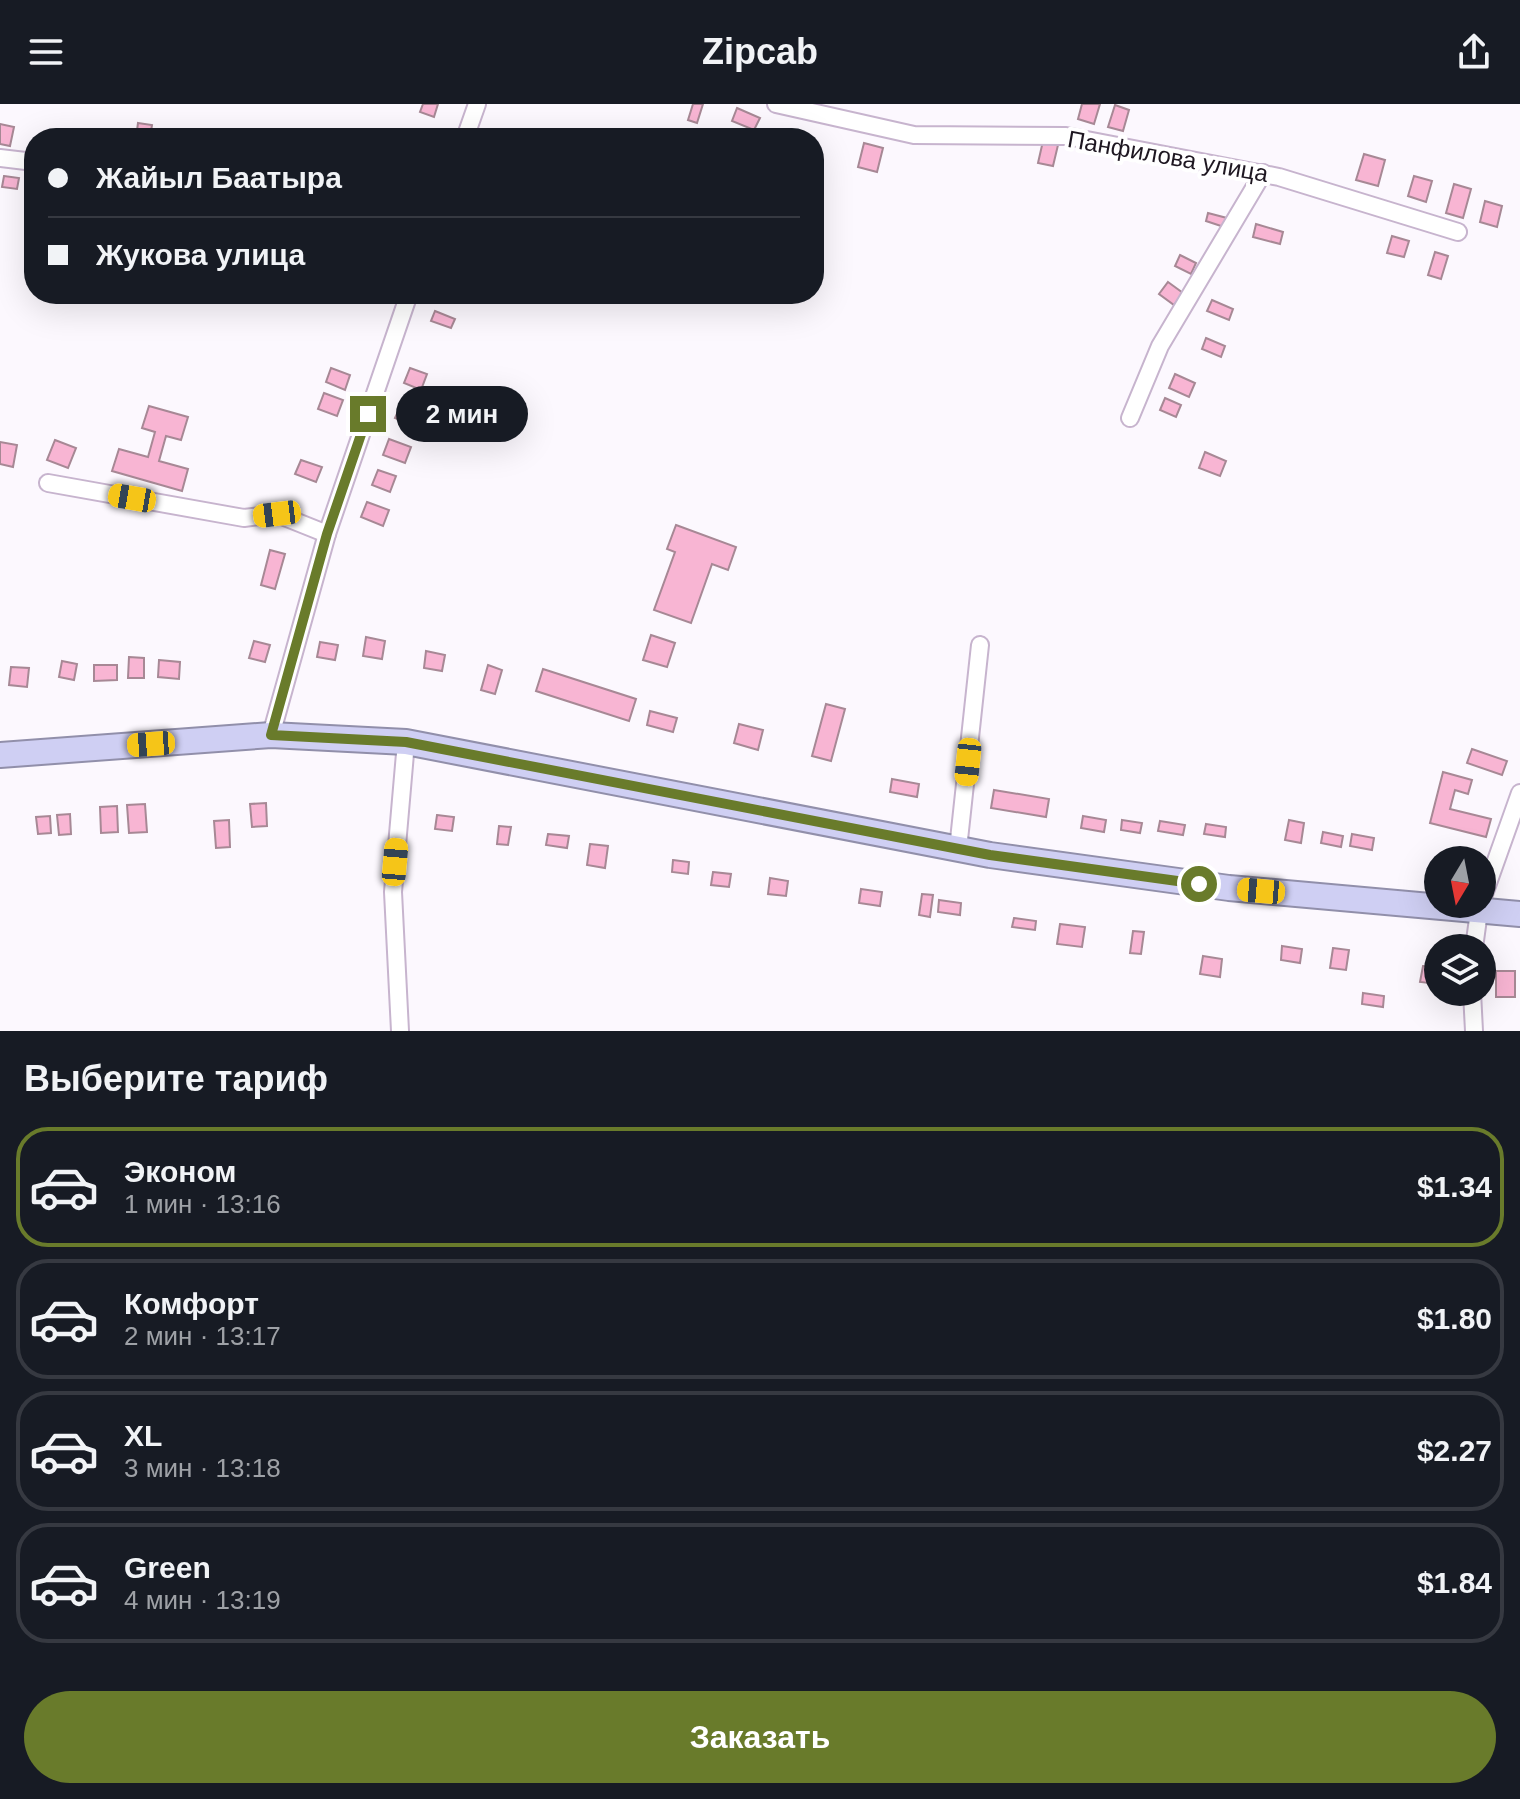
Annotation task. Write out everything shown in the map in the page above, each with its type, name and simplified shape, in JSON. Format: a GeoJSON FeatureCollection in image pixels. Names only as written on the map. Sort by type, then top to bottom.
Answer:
{"type":"FeatureCollection","features":[{"type":"Feature","properties":{"kind":"highway"},"geometry":{"type":"LineString","coordinates":[[0,755],[271,735],[406,742],[958,849],[1229,888],[1424,900]]}},
{"type":"Feature","properties":{"kind":"highway"},"geometry":{"type":"LineString","coordinates":[[1496,908],[1520,914]]}},
{"type":"Feature","properties":{"kind":"street"},"geometry":{"type":"LineString","coordinates":[[469,128],[477,104]]}},
{"type":"Feature","properties":{"kind":"street","name":"Панфилова улица"},"geometry":{"type":"LineString","coordinates":[[776,104],[914,135],[1066,136],[1263,173],[1458,232]]}},
{"type":"Feature","properties":{"kind":"street"},"geometry":{"type":"LineString","coordinates":[[0,158],[24,161]]}},
{"type":"Feature","properties":{"kind":"street"},"geometry":{"type":"LineString","coordinates":[[1130,418],[1160,346],[1263,173]]}},
{"type":"Feature","properties":{"kind":"street"},"geometry":{"type":"LineString","coordinates":[[271,735],[327,534],[406,304]]}},
{"type":"Feature","properties":{"kind":"street"},"geometry":{"type":"LineString","coordinates":[[48,483],[244,518],[277,514],[327,534]]}},
{"type":"Feature","properties":{"kind":"street"},"geometry":{"type":"LineString","coordinates":[[958,849],[980,645]]}},
{"type":"Feature","properties":{"kind":"street"},"geometry":{"type":"LineString","coordinates":[[400,1031],[393,892],[406,742]]}},
{"type":"Feature","properties":{"kind":"street"},"geometry":{"type":"LineString","coordinates":[[1496,860],[1520,793]]}},
{"type":"Feature","properties":{"kind":"street"},"geometry":{"type":"LineString","coordinates":[[1473,1006],[1474,1031]]}},
{"type":"Feature","properties":{"kind":"building"},"geometry":{"type":"Polygon","coordinates":[[[423,104],[438,104],[434,117],[420,112],[423,104]]]}},
{"type":"Feature","properties":{"kind":"building"},"geometry":{"type":"Polygon","coordinates":[[[693,104],[703,104],[697,123],[688,120],[693,104]]]}},
{"type":"Feature","properties":{"kind":"building"},"geometry":{"type":"Polygon","coordinates":[[[1082,104],[1100,104],[1094,124],[1078,119],[1082,104]]]}},
{"type":"Feature","properties":{"kind":"building"},"geometry":{"type":"Polygon","coordinates":[[[1115,105],[1129,110],[1123,131],[1108,127],[1115,105]]]}},
{"type":"Feature","properties":{"kind":"building"},"geometry":{"type":"Polygon","coordinates":[[[737,108],[760,118],[755,128],[732,121],[737,108]]]}},
{"type":"Feature","properties":{"kind":"building"},"geometry":{"type":"Polygon","coordinates":[[[138,123],[152,125],[152,128],[137,128],[138,123]]]}},
{"type":"Feature","properties":{"kind":"building"},"geometry":{"type":"Polygon","coordinates":[[[0,124],[14,127],[10,146],[0,144],[0,124]]]}},
{"type":"Feature","properties":{"kind":"building"},"geometry":{"type":"Polygon","coordinates":[[[1043,141],[1058,145],[1053,166],[1038,163],[1043,141]]]}},
{"type":"Feature","properties":{"kind":"building"},"geometry":{"type":"Polygon","coordinates":[[[864,143],[883,148],[877,172],[858,167],[864,143]]]}},
{"type":"Feature","properties":{"kind":"building"},"geometry":{"type":"Polygon","coordinates":[[[1364,154],[1385,160],[1378,186],[1356,180],[1364,154]]]}},
{"type":"Feature","properties":{"kind":"building"},"geometry":{"type":"Polygon","coordinates":[[[4,176],[19,178],[17,189],[2,187],[4,176]]]}},
{"type":"Feature","properties":{"kind":"building"},"geometry":{"type":"Polygon","coordinates":[[[1414,176],[1432,181],[1426,202],[1408,196],[1414,176]]]}},
{"type":"Feature","properties":{"kind":"building"},"geometry":{"type":"Polygon","coordinates":[[[1454,184],[1471,189],[1463,218],[1446,213],[1454,184]]]}},
{"type":"Feature","properties":{"kind":"building"},"geometry":{"type":"Polygon","coordinates":[[[1485,201],[1502,206],[1497,227],[1480,222],[1485,201]]]}},
{"type":"Feature","properties":{"kind":"building"},"geometry":{"type":"Polygon","coordinates":[[[1208,213],[1227,218],[1224,227],[1206,221],[1208,213]]]}},
{"type":"Feature","properties":{"kind":"building"},"geometry":{"type":"Polygon","coordinates":[[[1256,224],[1283,232],[1280,244],[1253,237],[1256,224]]]}},
{"type":"Feature","properties":{"kind":"building"},"geometry":{"type":"Polygon","coordinates":[[[1392,236],[1409,241],[1404,257],[1387,253],[1392,236]]]}},
{"type":"Feature","properties":{"kind":"building"},"geometry":{"type":"Polygon","coordinates":[[[1435,252],[1448,256],[1441,279],[1428,275],[1435,252]]]}},
{"type":"Feature","properties":{"kind":"building"},"geometry":{"type":"Polygon","coordinates":[[[1180,255],[1196,263],[1191,274],[1175,266],[1180,255]]]}},
{"type":"Feature","properties":{"kind":"building"},"geometry":{"type":"Polygon","coordinates":[[[1168,282],[1183,293],[1174,305],[1159,294],[1168,282]]]}},
{"type":"Feature","properties":{"kind":"building"},"geometry":{"type":"Polygon","coordinates":[[[1212,300],[1233,309],[1229,320],[1207,311],[1212,300]]]}},
{"type":"Feature","properties":{"kind":"building"},"geometry":{"type":"Polygon","coordinates":[[[435,311],[455,319],[451,328],[431,321],[435,311]]]}},
{"type":"Feature","properties":{"kind":"building"},"geometry":{"type":"Polygon","coordinates":[[[1206,338],[1225,346],[1221,357],[1202,349],[1206,338]]]}},
{"type":"Feature","properties":{"kind":"building"},"geometry":{"type":"Polygon","coordinates":[[[331,368],[350,375],[345,390],[326,382],[331,368]]]}},
{"type":"Feature","properties":{"kind":"building"},"geometry":{"type":"Polygon","coordinates":[[[410,368],[427,374],[421,390],[404,383],[410,368]]]}},
{"type":"Feature","properties":{"kind":"building"},"geometry":{"type":"Polygon","coordinates":[[[1175,374],[1195,383],[1189,397],[1169,388],[1175,374]]]}},
{"type":"Feature","properties":{"kind":"building"},"geometry":{"type":"Polygon","coordinates":[[[324,393],[343,400],[337,416],[318,409],[324,393]]]}},
{"type":"Feature","properties":{"kind":"building"},"geometry":{"type":"Polygon","coordinates":[[[1165,398],[1181,405],[1176,417],[1160,410],[1165,398]]]}},
{"type":"Feature","properties":{"kind":"building"},"geometry":{"type":"Polygon","coordinates":[[[401,405],[420,412],[415,426],[395,418],[401,405]]]}},
{"type":"Feature","properties":{"kind":"building"},"geometry":{"type":"Polygon","coordinates":[[[149,406],[188,417],[181,440],[166,436],[159,461],[188,469],[182,491],[112,471],[119,449],[148,457],[155,432],[142,428],[149,406]]]}},
{"type":"Feature","properties":{"kind":"building"},"geometry":{"type":"Polygon","coordinates":[[[389,439],[411,447],[405,463],[383,455],[389,439]]]}},
{"type":"Feature","properties":{"kind":"building"},"geometry":{"type":"Polygon","coordinates":[[[55,440],[76,448],[68,468],[47,460],[55,440]]]}},
{"type":"Feature","properties":{"kind":"building"},"geometry":{"type":"Polygon","coordinates":[[[0,442],[17,445],[13,467],[0,464],[0,442]]]}},
{"type":"Feature","properties":{"kind":"building"},"geometry":{"type":"Polygon","coordinates":[[[1205,452],[1226,461],[1220,476],[1199,468],[1205,452]]]}},
{"type":"Feature","properties":{"kind":"building"},"geometry":{"type":"Polygon","coordinates":[[[301,460],[322,467],[316,482],[295,474],[301,460]]]}},
{"type":"Feature","properties":{"kind":"building"},"geometry":{"type":"Polygon","coordinates":[[[378,470],[396,476],[390,492],[372,485],[378,470]]]}},
{"type":"Feature","properties":{"kind":"building"},"geometry":{"type":"Polygon","coordinates":[[[367,502],[389,510],[383,526],[361,517],[367,502]]]}},
{"type":"Feature","properties":{"kind":"building"},"geometry":{"type":"Polygon","coordinates":[[[676,525],[736,547],[728,570],[712,564],[691,623],[654,610],[675,552],[667,549],[676,525]]]}},
{"type":"Feature","properties":{"kind":"building"},"geometry":{"type":"Polygon","coordinates":[[[270,550],[285,554],[275,589],[261,585],[270,550]]]}},
{"type":"Feature","properties":{"kind":"building"},"geometry":{"type":"Polygon","coordinates":[[[651,635],[675,643],[667,667],[643,660],[651,635]]]}},
{"type":"Feature","properties":{"kind":"building"},"geometry":{"type":"Polygon","coordinates":[[[366,637],[385,641],[382,659],[363,656],[366,637]]]}},
{"type":"Feature","properties":{"kind":"building"},"geometry":{"type":"Polygon","coordinates":[[[254,641],[270,645],[265,662],[249,658],[254,641]]]}},
{"type":"Feature","properties":{"kind":"building"},"geometry":{"type":"Polygon","coordinates":[[[320,642],[338,645],[335,660],[317,657],[320,642]]]}},
{"type":"Feature","properties":{"kind":"building"},"geometry":{"type":"Polygon","coordinates":[[[426,651],[445,655],[442,671],[424,668],[426,651]]]}},
{"type":"Feature","properties":{"kind":"building"},"geometry":{"type":"Polygon","coordinates":[[[129,657],[144,658],[144,678],[128,678],[129,657]]]}},
{"type":"Feature","properties":{"kind":"building"},"geometry":{"type":"Polygon","coordinates":[[[159,660],[180,662],[179,679],[158,677],[159,660]]]}},
{"type":"Feature","properties":{"kind":"building"},"geometry":{"type":"Polygon","coordinates":[[[62,661],[77,664],[74,680],[59,677],[62,661]]]}},
{"type":"Feature","properties":{"kind":"building"},"geometry":{"type":"Polygon","coordinates":[[[94,665],[117,665],[117,680],[94,681],[94,665]]]}},
{"type":"Feature","properties":{"kind":"building"},"geometry":{"type":"Polygon","coordinates":[[[488,665],[502,670],[495,694],[481,690],[488,665]]]}},
{"type":"Feature","properties":{"kind":"building"},"geometry":{"type":"Polygon","coordinates":[[[11,667],[29,668],[27,687],[9,685],[11,667]]]}},
{"type":"Feature","properties":{"kind":"building"},"geometry":{"type":"Polygon","coordinates":[[[543,669],[636,699],[629,721],[536,691],[543,669]]]}},
{"type":"Feature","properties":{"kind":"building"},"geometry":{"type":"Polygon","coordinates":[[[826,704],[845,709],[831,761],[812,756],[826,704]]]}},
{"type":"Feature","properties":{"kind":"building"},"geometry":{"type":"Polygon","coordinates":[[[650,711],[677,718],[673,732],[647,725],[650,711]]]}},
{"type":"Feature","properties":{"kind":"building"},"geometry":{"type":"Polygon","coordinates":[[[739,724],[763,730],[758,750],[734,743],[739,724]]]}},
{"type":"Feature","properties":{"kind":"building"},"geometry":{"type":"Polygon","coordinates":[[[1472,749],[1507,761],[1502,775],[1467,763],[1472,749]]]}},
{"type":"Feature","properties":{"kind":"building"},"geometry":{"type":"Polygon","coordinates":[[[1443,772],[1472,780],[1468,794],[1455,790],[1450,809],[1491,819],[1486,837],[1430,823],[1443,772]]]}},
{"type":"Feature","properties":{"kind":"building"},"geometry":{"type":"Polygon","coordinates":[[[892,779],[919,784],[917,797],[890,792],[892,779]]]}},
{"type":"Feature","properties":{"kind":"building"},"geometry":{"type":"Polygon","coordinates":[[[994,790],[1049,799],[1046,817],[991,808],[994,790]]]}},
{"type":"Feature","properties":{"kind":"building"},"geometry":{"type":"Polygon","coordinates":[[[266,803],[267,826],[252,827],[250,804],[266,803]]]}},
{"type":"Feature","properties":{"kind":"building"},"geometry":{"type":"Polygon","coordinates":[[[145,804],[147,832],[129,833],[127,805],[145,804]]]}},
{"type":"Feature","properties":{"kind":"building"},"geometry":{"type":"Polygon","coordinates":[[[117,806],[118,832],[101,833],[100,807],[117,806]]]}},
{"type":"Feature","properties":{"kind":"building"},"geometry":{"type":"Polygon","coordinates":[[[70,814],[71,834],[59,835],[57,815],[70,814]]]}},
{"type":"Feature","properties":{"kind":"building"},"geometry":{"type":"Polygon","coordinates":[[[437,815],[454,817],[452,831],[435,829],[437,815]]]}},
{"type":"Feature","properties":{"kind":"building"},"geometry":{"type":"Polygon","coordinates":[[[50,816],[51,833],[38,834],[36,817],[50,816]]]}},
{"type":"Feature","properties":{"kind":"building"},"geometry":{"type":"Polygon","coordinates":[[[1083,816],[1106,820],[1104,832],[1081,828],[1083,816]]]}},
{"type":"Feature","properties":{"kind":"building"},"geometry":{"type":"Polygon","coordinates":[[[229,820],[230,847],[216,848],[214,821],[229,820]]]}},
{"type":"Feature","properties":{"kind":"building"},"geometry":{"type":"Polygon","coordinates":[[[1122,820],[1142,823],[1140,833],[1121,830],[1122,820]]]}},
{"type":"Feature","properties":{"kind":"building"},"geometry":{"type":"Polygon","coordinates":[[[1289,820],[1304,823],[1301,843],[1285,840],[1289,820]]]}},
{"type":"Feature","properties":{"kind":"building"},"geometry":{"type":"Polygon","coordinates":[[[1160,821],[1185,825],[1183,835],[1158,831],[1160,821]]]}},
{"type":"Feature","properties":{"kind":"building"},"geometry":{"type":"Polygon","coordinates":[[[1206,824],[1226,827],[1225,837],[1204,834],[1206,824]]]}},
{"type":"Feature","properties":{"kind":"building"},"geometry":{"type":"Polygon","coordinates":[[[499,826],[511,827],[508,845],[497,844],[499,826]]]}},
{"type":"Feature","properties":{"kind":"building"},"geometry":{"type":"Polygon","coordinates":[[[1323,832],[1343,836],[1341,847],[1321,843],[1323,832]]]}},
{"type":"Feature","properties":{"kind":"building"},"geometry":{"type":"Polygon","coordinates":[[[548,834],[569,836],[567,848],[546,845],[548,834]]]}},
{"type":"Feature","properties":{"kind":"building"},"geometry":{"type":"Polygon","coordinates":[[[1352,834],[1374,838],[1372,850],[1350,846],[1352,834]]]}},
{"type":"Feature","properties":{"kind":"building"},"geometry":{"type":"Polygon","coordinates":[[[590,844],[608,846],[605,868],[587,865],[590,844]]]}},
{"type":"Feature","properties":{"kind":"building"},"geometry":{"type":"Polygon","coordinates":[[[673,860],[689,862],[688,874],[672,872],[673,860]]]}},
{"type":"Feature","properties":{"kind":"building"},"geometry":{"type":"Polygon","coordinates":[[[713,872],[731,874],[729,887],[711,885],[713,872]]]}},
{"type":"Feature","properties":{"kind":"building"},"geometry":{"type":"Polygon","coordinates":[[[770,878],[788,881],[786,896],[768,894],[770,878]]]}},
{"type":"Feature","properties":{"kind":"building"},"geometry":{"type":"Polygon","coordinates":[[[861,889],[882,892],[880,906],[859,903],[861,889]]]}},
{"type":"Feature","properties":{"kind":"building"},"geometry":{"type":"Polygon","coordinates":[[[922,894],[933,895],[930,917],[919,915],[922,894]]]}},
{"type":"Feature","properties":{"kind":"building"},"geometry":{"type":"Polygon","coordinates":[[[939,900],[961,903],[960,915],[938,912],[939,900]]]}},
{"type":"Feature","properties":{"kind":"building"},"geometry":{"type":"Polygon","coordinates":[[[1014,918],[1036,921],[1035,930],[1012,927],[1014,918]]]}},
{"type":"Feature","properties":{"kind":"building"},"geometry":{"type":"Polygon","coordinates":[[[1060,924],[1085,927],[1082,947],[1057,944],[1060,924]]]}},
{"type":"Feature","properties":{"kind":"building"},"geometry":{"type":"Polygon","coordinates":[[[1133,931],[1144,932],[1141,954],[1130,953],[1133,931]]]}},
{"type":"Feature","properties":{"kind":"building"},"geometry":{"type":"Polygon","coordinates":[[[1282,946],[1302,949],[1300,963],[1281,960],[1282,946]]]}},
{"type":"Feature","properties":{"kind":"building"},"geometry":{"type":"Polygon","coordinates":[[[1333,948],[1349,950],[1346,970],[1330,968],[1333,948]]]}},
{"type":"Feature","properties":{"kind":"building"},"geometry":{"type":"Polygon","coordinates":[[[1203,956],[1222,959],[1220,977],[1200,974],[1203,956]]]}},
{"type":"Feature","properties":{"kind":"building"},"geometry":{"type":"Polygon","coordinates":[[[1423,966],[1424,966],[1424,982],[1420,982],[1423,966]]]}},
{"type":"Feature","properties":{"kind":"building"},"geometry":{"type":"Polygon","coordinates":[[[1496,971],[1515,971],[1515,997],[1496,997],[1496,971]]]}},
{"type":"Feature","properties":{"kind":"building"},"geometry":{"type":"Polygon","coordinates":[[[1363,993],[1384,996],[1383,1007],[1362,1004],[1363,993]]]}},
{"type":"Feature","properties":{"kind":"route"},"geometry":{"type":"LineString","coordinates":[[368,414],[327,534],[271,735],[339,735],[406,742],[990,855],[1199,884]]}}]}
